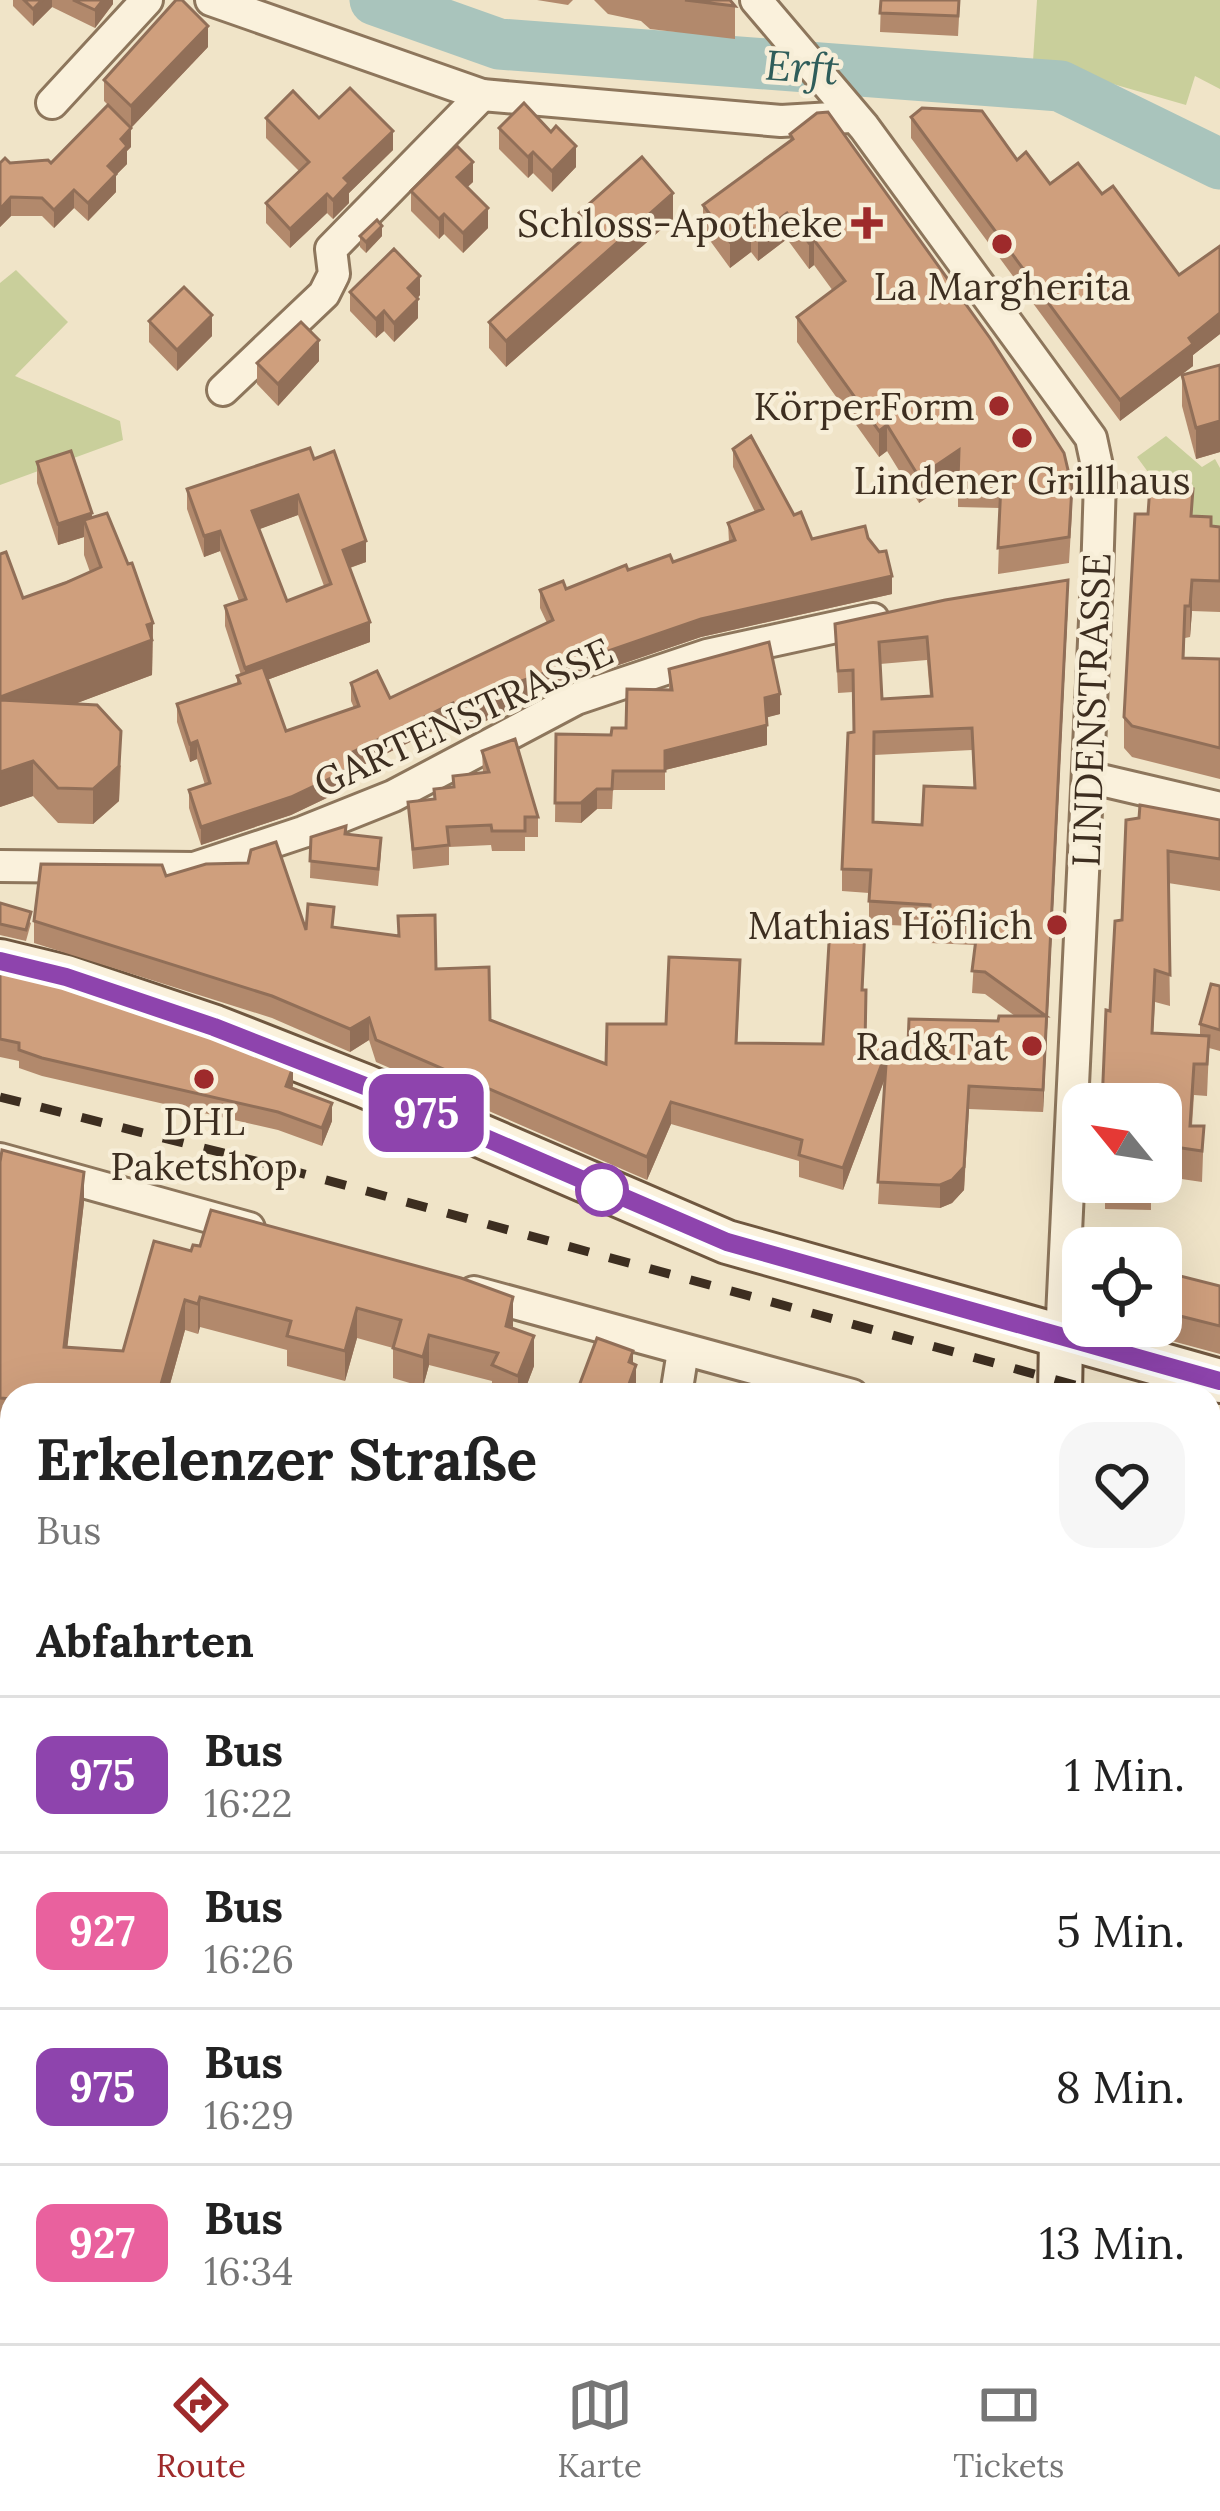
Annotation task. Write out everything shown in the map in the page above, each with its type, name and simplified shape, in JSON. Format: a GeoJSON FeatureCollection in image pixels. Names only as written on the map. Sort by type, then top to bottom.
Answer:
{"type":"FeatureCollection","features":[{"type":"Feature","properties":{"kind":"street"},"geometry":{"type":"LineString","coordinates":[[52,103],[147,0]]}},
{"type":"Feature","properties":{"kind":"street"},"geometry":{"type":"LineString","coordinates":[[211,0],[482,95],[781,121],[851,111]]}},
{"type":"Feature","properties":{"kind":"street","name":"LINDENSTRASSE"},"geometry":{"type":"LineString","coordinates":[[765,9],[851,111],[1091,438],[1100,480],[1086,579],[1088,777],[1060,1383]]}},
{"type":"Feature","properties":{"kind":"street"},"geometry":{"type":"LineString","coordinates":[[223,390],[324,294],[334,274],[331,249],[482,95]]}},
{"type":"Feature","properties":{"kind":"street","name":"GARTENSTRASSE"},"geometry":{"type":"LineString","coordinates":[[0,866],[194,868],[393,796],[576,699],[707,655],[899,613]]}},
{"type":"Feature","properties":{"kind":"street"},"geometry":{"type":"LineString","coordinates":[[1088,777],[1220,808]]}},
{"type":"Feature","properties":{"kind":"street"},"geometry":{"type":"LineString","coordinates":[[0,961],[66,977],[214,1027],[365,1086],[727,1242],[1220,1381]]}},
{"type":"Feature","properties":{"kind":"street"},"geometry":{"type":"LineString","coordinates":[[0,1159],[274,1235]]}},
{"type":"Feature","properties":{"kind":"street"},"geometry":{"type":"LineString","coordinates":[[456,1286],[806,1383]]}},
{"type":"Feature","properties":{"kind":"street"},"geometry":{"type":"LineString","coordinates":[[678,1383],[683,1351]]}},
{"type":"Feature","properties":{"kind":"green space"},"geometry":{"type":"Polygon","coordinates":[[[1037,0],[1220,0],[1220,89],[1195,76],[1186,105],[1033,61],[1037,0]]]}},
{"type":"Feature","properties":{"kind":"green space"},"geometry":{"type":"Polygon","coordinates":[[[16,270],[68,322],[15,376],[120,421],[123,440],[0,485],[0,283],[16,270]]]}},
{"type":"Feature","properties":{"kind":"green space"},"geometry":{"type":"Polygon","coordinates":[[[1166,436],[1202,467],[1215,459],[1220,468],[1220,553],[1137,457],[1166,436]]]}},
{"type":"Feature","properties":{"kind":"building"},"geometry":{"type":"Polygon","coordinates":[[[73,0],[103,0],[95,10],[73,0]]]}},
{"type":"Feature","properties":{"kind":"building"},"geometry":{"type":"Polygon","coordinates":[[[176,0],[182,0],[208,26],[131,106],[104,80],[176,0]]]}},
{"type":"Feature","properties":{"kind":"building"},"geometry":{"type":"Polygon","coordinates":[[[685,0],[730,0],[735,6],[685,0]]]}},
{"type":"Feature","properties":{"kind":"building"},"geometry":{"type":"Polygon","coordinates":[[[881,0],[959,0],[958,16],[880,13],[881,0]]]}},
{"type":"Feature","properties":{"kind":"building"},"geometry":{"type":"Polygon","coordinates":[[[350,88],[393,131],[344,178],[349,183],[333,200],[327,194],[290,229],[266,203],[309,162],[266,118],[293,91],[319,118],[350,88]]]}},
{"type":"Feature","properties":{"kind":"building"},"geometry":{"type":"Polygon","coordinates":[[[524,103],[551,132],[556,126],[576,146],[552,171],[533,152],[528,157],[499,128],[524,103]]]}},
{"type":"Feature","properties":{"kind":"building"},"geometry":{"type":"Polygon","coordinates":[[[108,105],[131,128],[121,139],[127,146],[108,166],[116,174],[88,203],[74,190],[54,210],[42,198],[11,197],[0,209],[0,163],[5,158],[10,163],[51,163],[108,105]]]}},
{"type":"Feature","properties":{"kind":"building"},"geometry":{"type":"Polygon","coordinates":[[[922,108],[982,111],[1017,160],[1026,152],[1050,184],[1078,163],[1102,194],[1113,186],[1179,275],[1220,246],[1220,313],[1189,338],[1193,344],[1120,400],[911,117],[922,108]]]}},
{"type":"Feature","properties":{"kind":"building"},"geometry":{"type":"Polygon","coordinates":[[[828,112],[990,338],[1064,453],[1072,487],[1069,537],[998,548],[1001,483],[958,481],[959,450],[919,477],[887,425],[879,431],[797,317],[845,281],[814,240],[809,243],[787,213],[758,235],[751,226],[730,242],[703,205],[793,139],[790,134],[817,113],[828,112]]]}},
{"type":"Feature","properties":{"kind":"building"},"geometry":{"type":"Polygon","coordinates":[[[457,146],[473,162],[457,177],[488,208],[463,233],[444,214],[439,219],[411,191],[457,146]]]}},
{"type":"Feature","properties":{"kind":"building"},"geometry":{"type":"Polygon","coordinates":[[[642,157],[673,193],[506,341],[489,322],[593,230],[579,213],[642,157]]]}},
{"type":"Feature","properties":{"kind":"building"},"geometry":{"type":"Polygon","coordinates":[[[377,220],[382,226],[366,242],[360,236],[377,220]]]}},
{"type":"Feature","properties":{"kind":"building"},"geometry":{"type":"Polygon","coordinates":[[[394,249],[420,276],[408,288],[418,299],[394,323],[384,311],[376,319],[350,292],[394,249]]]}},
{"type":"Feature","properties":{"kind":"building"},"geometry":{"type":"Polygon","coordinates":[[[184,287],[212,315],[177,350],[149,321],[184,287]]]}},
{"type":"Feature","properties":{"kind":"building"},"geometry":{"type":"Polygon","coordinates":[[[301,322],[319,340],[278,384],[257,363],[301,322]]]}},
{"type":"Feature","properties":{"kind":"building"},"geometry":{"type":"Polygon","coordinates":[[[1220,365],[1220,421],[1196,428],[1182,375],[1220,365]]]}},
{"type":"Feature","properties":{"kind":"building"},"geometry":{"type":"Polygon","coordinates":[[[751,436],[794,515],[801,512],[812,539],[865,526],[879,552],[886,551],[892,576],[701,619],[495,690],[513,690],[458,716],[453,703],[351,753],[357,763],[333,777],[291,797],[201,827],[189,790],[210,783],[197,741],[190,744],[177,704],[240,683],[237,676],[263,667],[286,731],[359,706],[351,683],[377,671],[390,698],[553,620],[540,590],[563,581],[566,589],[626,565],[628,570],[670,555],[673,562],[735,540],[728,523],[763,509],[733,449],[751,436]]]}},
{"type":"Feature","properties":{"kind":"building"},"geometry":{"type":"Polygon","coordinates":[[[310,448],[314,459],[334,451],[366,541],[343,550],[370,622],[245,668],[225,606],[246,599],[220,531],[204,536],[187,489],[310,448]],[[298,495],[252,511],[287,601],[331,584],[298,495]]]}},
{"type":"Feature","properties":{"kind":"building"},"geometry":{"type":"Polygon","coordinates":[[[71,451],[92,513],[58,524],[37,462],[71,451]]]}},
{"type":"Feature","properties":{"kind":"building"},"geometry":{"type":"Polygon","coordinates":[[[1150,486],[1193,489],[1191,516],[1211,517],[1211,526],[1220,527],[1220,581],[1192,580],[1190,606],[1185,606],[1183,658],[1220,659],[1220,748],[1132,726],[1124,717],[1135,514],[1148,514],[1150,486]]]}},
{"type":"Feature","properties":{"kind":"building"},"geometry":{"type":"Polygon","coordinates":[[[107,513],[128,564],[132,563],[153,623],[147,625],[152,640],[0,697],[0,554],[6,552],[23,598],[65,583],[101,567],[84,520],[107,513]]]}},
{"type":"Feature","properties":{"kind":"building"},"geometry":{"type":"Polygon","coordinates":[[[1068,580],[1043,1090],[969,1086],[964,1167],[940,1185],[878,1182],[887,1050],[843,1168],[799,1155],[802,1140],[671,1102],[647,1157],[376,1040],[369,1018],[350,1029],[272,996],[34,921],[41,864],[162,865],[166,876],[206,864],[248,863],[251,850],[276,842],[306,930],[308,904],[334,907],[332,927],[399,936],[398,916],[435,915],[436,969],[489,967],[490,1020],[606,1064],[607,1024],[666,1024],[669,957],[740,960],[736,1043],[823,1044],[830,926],[865,928],[865,1045],[908,1045],[909,1019],[998,1021],[999,1016],[1046,1016],[985,972],[972,971],[978,923],[930,920],[930,905],[869,901],[871,870],[842,869],[848,733],[854,732],[853,670],[838,671],[835,624],[1068,580]],[[927,637],[879,642],[882,699],[932,696],[927,637]],[[972,728],[874,732],[873,822],[922,825],[924,786],[975,788],[972,728]]]}},
{"type":"Feature","properties":{"kind":"building"},"geometry":{"type":"Polygon","coordinates":[[[769,642],[780,694],[765,698],[767,725],[665,751],[665,771],[613,771],[612,789],[597,789],[581,803],[555,803],[556,734],[611,735],[612,728],[626,728],[627,689],[672,690],[669,669],[769,642]]]}},
{"type":"Feature","properties":{"kind":"building"},"geometry":{"type":"Polygon","coordinates":[[[0,700],[97,705],[121,731],[119,766],[93,789],[58,788],[33,761],[0,772],[0,700]]]}},
{"type":"Feature","properties":{"kind":"building"},"geometry":{"type":"Polygon","coordinates":[[[515,739],[538,817],[525,817],[525,831],[492,831],[491,825],[447,827],[449,845],[413,849],[408,802],[435,799],[434,789],[454,787],[453,776],[489,772],[482,751],[515,739]]]}},
{"type":"Feature","properties":{"kind":"building"},"geometry":{"type":"Polygon","coordinates":[[[1140,805],[1220,820],[1220,859],[1168,851],[1170,975],[1155,970],[1152,1033],[1209,1036],[1207,1064],[1194,1064],[1190,1126],[1204,1126],[1202,1151],[1182,1148],[1182,1083],[1103,1083],[1115,921],[1122,920],[1126,820],[1139,818],[1140,805]]]}},
{"type":"Feature","properties":{"kind":"building"},"geometry":{"type":"Polygon","coordinates":[[[346,826],[345,834],[381,838],[378,869],[310,861],[311,837],[346,826]]]}},
{"type":"Feature","properties":{"kind":"building"},"geometry":{"type":"Polygon","coordinates":[[[0,903],[31,912],[26,930],[0,924],[0,903]]]}},
{"type":"Feature","properties":{"kind":"building"},"geometry":{"type":"Polygon","coordinates":[[[0,967],[206,1033],[293,1067],[286,1086],[332,1103],[322,1128],[278,1112],[19,1050],[19,1043],[0,1039],[0,967]]]}},
{"type":"Feature","properties":{"kind":"building"},"geometry":{"type":"Polygon","coordinates":[[[1211,984],[1220,986],[1220,1030],[1200,1024],[1211,984]]]}},
{"type":"Feature","properties":{"kind":"building"},"geometry":{"type":"Polygon","coordinates":[[[2,1150],[84,1172],[64,1347],[123,1351],[154,1241],[191,1251],[193,1245],[200,1246],[211,1210],[461,1278],[513,1297],[506,1326],[534,1336],[518,1376],[492,1365],[498,1353],[429,1335],[423,1357],[393,1348],[401,1320],[357,1308],[345,1351],[287,1336],[291,1321],[200,1297],[198,1304],[185,1300],[161,1383],[0,1383],[2,1150]]]}},
{"type":"Feature","properties":{"kind":"building"},"geometry":{"type":"Polygon","coordinates":[[[1182,1276],[1220,1286],[1220,1326],[1182,1316],[1182,1276]]]}},
{"type":"Feature","properties":{"kind":"building"},"geometry":{"type":"Polygon","coordinates":[[[597,1338],[633,1351],[629,1362],[636,1365],[629,1383],[580,1383],[597,1338]]]}},
{"type":"Feature","properties":{"kind":"waterway","name":"Erft"},"geometry":{"type":"LineString","coordinates":[[375,0],[499,44],[1060,86],[1220,164]]}},
{"type":"Feature","properties":{"kind":"railway"},"geometry":{"type":"LineString","coordinates":[[0,1097],[275,1166],[1067,1383]]}},
{"type":"Feature","properties":{"kind":"bus line","name":"975"},"geometry":{"type":"LineString","coordinates":[[0,961],[66,977],[214,1027],[365,1086],[727,1242],[1220,1381]]}},
{"type":"Feature","properties":{"kind":"place","name":"Schloss-Apotheke"},"geometry":{"type":"Point","coordinates":[867,223]}},
{"type":"Feature","properties":{"kind":"place","name":"La Margherita"},"geometry":{"type":"Point","coordinates":[1002,244]}},
{"type":"Feature","properties":{"kind":"place","name":"KörperForm"},"geometry":{"type":"Point","coordinates":[999,406]}},
{"type":"Feature","properties":{"kind":"place","name":"Lindener Grillhaus"},"geometry":{"type":"Point","coordinates":[1022,438]}},
{"type":"Feature","properties":{"kind":"place","name":"Mathias Höflich"},"geometry":{"type":"Point","coordinates":[1057,925]}},
{"type":"Feature","properties":{"kind":"place","name":"Rad&Tat"},"geometry":{"type":"Point","coordinates":[1032,1046]}},
{"type":"Feature","properties":{"kind":"place","name":"DHL Paketshop"},"geometry":{"type":"Point","coordinates":[204,1079]}}]}
